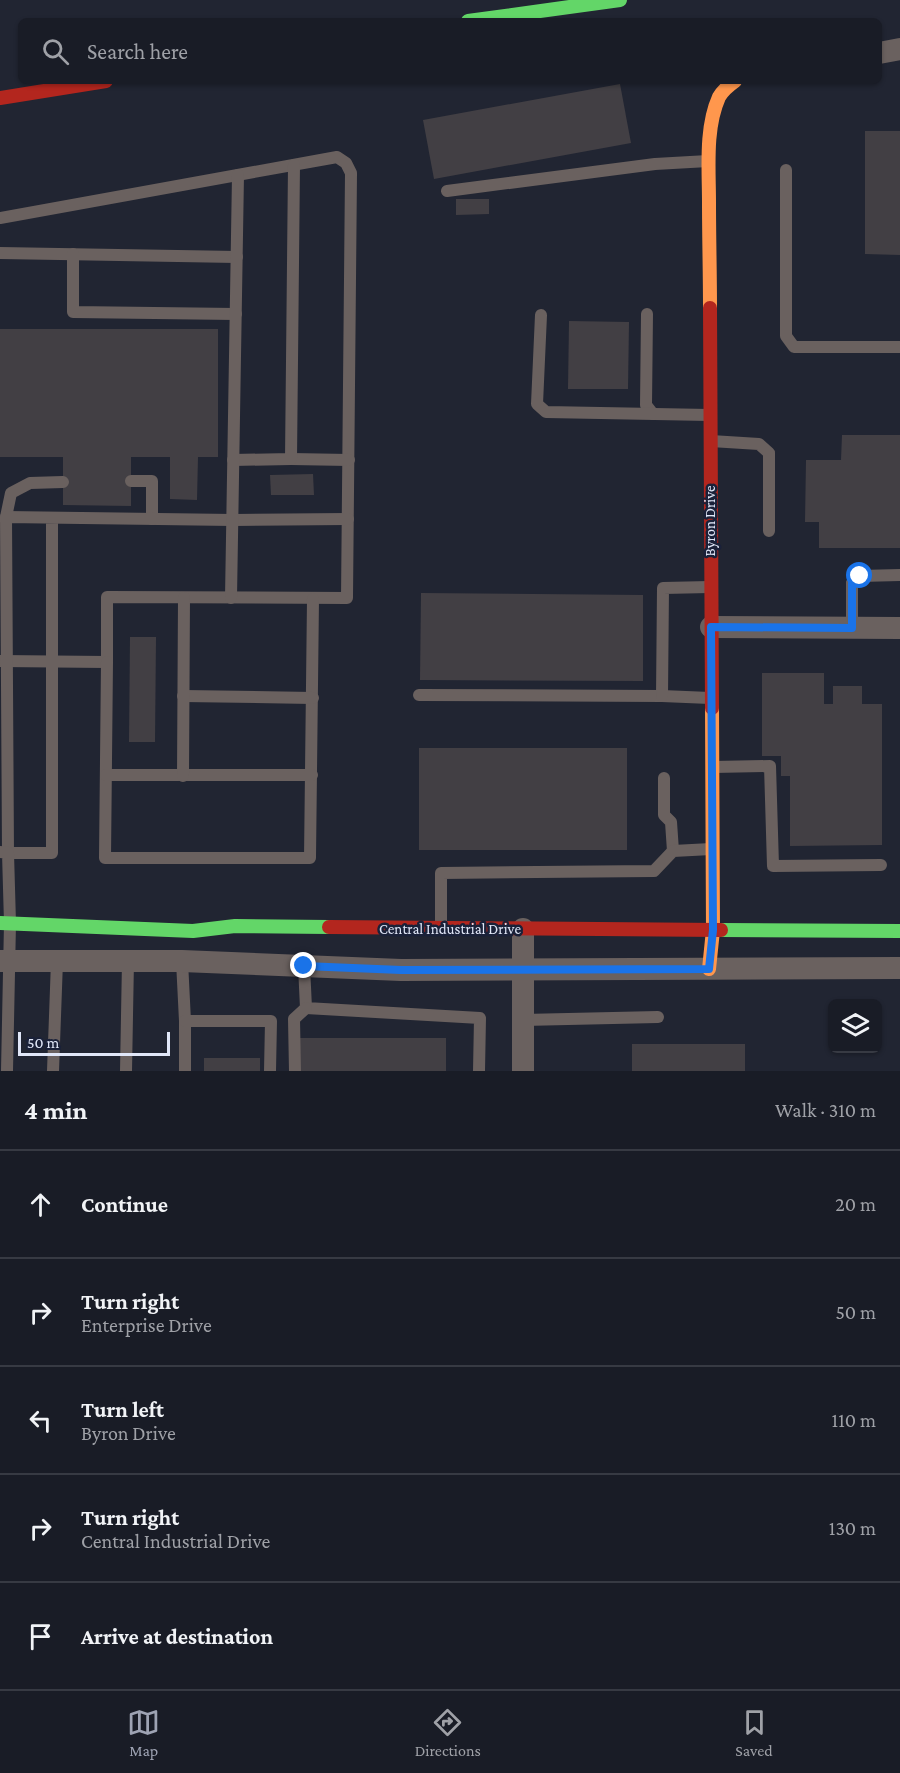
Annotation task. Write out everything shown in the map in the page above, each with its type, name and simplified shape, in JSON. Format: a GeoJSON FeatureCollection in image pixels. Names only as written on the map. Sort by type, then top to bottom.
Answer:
{"type":"FeatureCollection","features":[{"type":"Feature","properties":{"kind":"main road"},"geometry":{"type":"LineString","coordinates":[[490,18],[620,0]]}},
{"type":"Feature","properties":{"kind":"main road"},"geometry":{"type":"LineString","coordinates":[[0,98],[87,84]]}},
{"type":"Feature","properties":{"kind":"main road","name":"Byron Drive"},"geometry":{"type":"LineString","coordinates":[[709,969],[713,930],[713,849],[709,161],[714,116],[723,90],[731,84]]}},
{"type":"Feature","properties":{"kind":"main road","name":"Central Industrial Drive"},"geometry":{"type":"LineString","coordinates":[[5,923],[193,931],[235,926],[900,932]]}},
{"type":"Feature","properties":{"kind":"street"},"geometry":{"type":"LineString","coordinates":[[882,52],[900,49]]}},
{"type":"Feature","properties":{"kind":"street"},"geometry":{"type":"LineString","coordinates":[[711,627],[900,628]]}},
{"type":"Feature","properties":{"kind":"street"},"geometry":{"type":"LineString","coordinates":[[523,1071],[524,929]]}},
{"type":"Feature","properties":{"kind":"street"},"geometry":{"type":"LineString","coordinates":[[4,961],[182,961],[401,970],[900,968]]}},
{"type":"Feature","properties":{"kind":"lane"},"geometry":{"type":"LineString","coordinates":[[0,218],[337,157],[346,163],[351,173],[347,598],[107,597],[105,858],[310,858],[313,599]]}},
{"type":"Feature","properties":{"kind":"lane"},"geometry":{"type":"LineString","coordinates":[[447,191],[655,164],[709,161]]}},
{"type":"Feature","properties":{"kind":"lane"},"geometry":{"type":"LineString","coordinates":[[291,459],[294,165]]}},
{"type":"Feature","properties":{"kind":"lane"},"geometry":{"type":"LineString","coordinates":[[786,170],[786,336],[794,347],[900,347]]}},
{"type":"Feature","properties":{"kind":"lane"},"geometry":{"type":"LineString","coordinates":[[231,598],[238,175]]}},
{"type":"Feature","properties":{"kind":"lane"},"geometry":{"type":"LineString","coordinates":[[0,253],[237,257]]}},
{"type":"Feature","properties":{"kind":"lane"},"geometry":{"type":"LineString","coordinates":[[73,254],[73,312],[236,314]]}},
{"type":"Feature","properties":{"kind":"lane"},"geometry":{"type":"LineString","coordinates":[[647,314],[646,405],[652,414]]}},
{"type":"Feature","properties":{"kind":"lane"},"geometry":{"type":"LineString","coordinates":[[541,315],[537,404],[546,412],[710,415]]}},
{"type":"Feature","properties":{"kind":"lane"},"geometry":{"type":"LineString","coordinates":[[710,441],[759,444],[769,453],[769,531]]}},
{"type":"Feature","properties":{"kind":"lane"},"geometry":{"type":"LineString","coordinates":[[234,460],[348,460]]}},
{"type":"Feature","properties":{"kind":"lane"},"geometry":{"type":"LineString","coordinates":[[131,481],[152,481],[152,519]]}},
{"type":"Feature","properties":{"kind":"lane"},"geometry":{"type":"LineString","coordinates":[[7,1071],[3,1026],[5,923],[3,542],[11,493],[30,483],[63,482]]}},
{"type":"Feature","properties":{"kind":"lane"},"geometry":{"type":"LineString","coordinates":[[6,517],[348,519]]}},
{"type":"Feature","properties":{"kind":"lane"},"geometry":{"type":"LineString","coordinates":[[4,853],[52,853],[52,518]]}},
{"type":"Feature","properties":{"kind":"lane"},"geometry":{"type":"LineString","coordinates":[[852,628],[852,583],[860,576],[900,575]]}},
{"type":"Feature","properties":{"kind":"lane"},"geometry":{"type":"LineString","coordinates":[[662,696],[663,588],[711,587]]}},
{"type":"Feature","properties":{"kind":"lane"},"geometry":{"type":"LineString","coordinates":[[183,776],[184,598]]}},
{"type":"Feature","properties":{"kind":"lane"},"geometry":{"type":"LineString","coordinates":[[3,661],[107,662]]}},
{"type":"Feature","properties":{"kind":"lane"},"geometry":{"type":"LineString","coordinates":[[419,695],[662,696],[711,699]]}},
{"type":"Feature","properties":{"kind":"lane"},"geometry":{"type":"LineString","coordinates":[[183,696],[313,698]]}},
{"type":"Feature","properties":{"kind":"lane"},"geometry":{"type":"LineString","coordinates":[[712,767],[770,766],[773,866],[881,865]]}},
{"type":"Feature","properties":{"kind":"lane"},"geometry":{"type":"LineString","coordinates":[[106,775],[312,775]]}},
{"type":"Feature","properties":{"kind":"lane"},"geometry":{"type":"LineString","coordinates":[[664,778],[664,815],[670,822],[672,851]]}},
{"type":"Feature","properties":{"kind":"lane"},"geometry":{"type":"LineString","coordinates":[[441,929],[441,873],[654,871],[672,851],[713,849]]}},
{"type":"Feature","properties":{"kind":"lane"},"geometry":{"type":"LineString","coordinates":[[53,1071],[57,961]]}},
{"type":"Feature","properties":{"kind":"lane"},"geometry":{"type":"LineString","coordinates":[[126,1071],[128,961]]}},
{"type":"Feature","properties":{"kind":"lane"},"geometry":{"type":"LineString","coordinates":[[182,961],[185,1071]]}},
{"type":"Feature","properties":{"kind":"lane"},"geometry":{"type":"LineString","coordinates":[[304,966],[306,1008]]}},
{"type":"Feature","properties":{"kind":"lane"},"geometry":{"type":"LineString","coordinates":[[295,1071],[294,1019],[306,1008],[480,1018],[479,1071]]}},
{"type":"Feature","properties":{"kind":"lane"},"geometry":{"type":"LineString","coordinates":[[523,1020],[658,1017]]}},
{"type":"Feature","properties":{"kind":"lane"},"geometry":{"type":"LineString","coordinates":[[185,1021],[271,1021],[270,1071]]}},
{"type":"Feature","properties":{"kind":"building"},"geometry":{"type":"Polygon","coordinates":[[[620,84],[631,143],[434,179],[423,120],[620,84]]]}},
{"type":"Feature","properties":{"kind":"building"},"geometry":{"type":"Polygon","coordinates":[[[865,131],[900,131],[900,255],[865,254],[865,131]]]}},
{"type":"Feature","properties":{"kind":"building"},"geometry":{"type":"Polygon","coordinates":[[[456,199],[489,199],[489,214],[456,215],[456,199]]]}},
{"type":"Feature","properties":{"kind":"building"},"geometry":{"type":"Polygon","coordinates":[[[569,321],[629,322],[628,389],[568,389],[569,321]]]}},
{"type":"Feature","properties":{"kind":"building"},"geometry":{"type":"Polygon","coordinates":[[[0,329],[218,329],[218,457],[198,457],[197,500],[170,499],[170,457],[131,457],[131,506],[63,505],[63,457],[0,457],[0,329]]]}},
{"type":"Feature","properties":{"kind":"building"},"geometry":{"type":"Polygon","coordinates":[[[842,435],[900,435],[900,548],[819,548],[819,522],[805,522],[806,460],[841,460],[842,435]]]}},
{"type":"Feature","properties":{"kind":"building"},"geometry":{"type":"Polygon","coordinates":[[[313,474],[314,495],[271,495],[270,475],[313,474]]]}},
{"type":"Feature","properties":{"kind":"building"},"geometry":{"type":"Polygon","coordinates":[[[421,593],[643,595],[643,681],[420,680],[421,593]]]}},
{"type":"Feature","properties":{"kind":"building"},"geometry":{"type":"Polygon","coordinates":[[[130,637],[156,637],[155,742],[129,742],[130,637]]]}},
{"type":"Feature","properties":{"kind":"building"},"geometry":{"type":"Polygon","coordinates":[[[762,673],[824,673],[824,704],[833,704],[833,686],[862,686],[862,704],[882,704],[882,845],[790,846],[790,776],[781,776],[781,756],[762,756],[762,673]]]}},
{"type":"Feature","properties":{"kind":"building"},"geometry":{"type":"Polygon","coordinates":[[[419,748],[627,748],[627,850],[419,850],[419,748]]]}},
{"type":"Feature","properties":{"kind":"building"},"geometry":{"type":"Polygon","coordinates":[[[300,1038],[446,1038],[446,1071],[300,1071],[300,1038]]]}},
{"type":"Feature","properties":{"kind":"building"},"geometry":{"type":"Polygon","coordinates":[[[632,1044],[745,1044],[745,1071],[632,1071],[632,1044]]]}},
{"type":"Feature","properties":{"kind":"building"},"geometry":{"type":"Polygon","coordinates":[[[204,1058],[260,1058],[260,1071],[204,1071],[204,1058]]]}},
{"type":"Feature","properties":{"kind":"traffic: fast"},"geometry":{"type":"LineString","coordinates":[[490,18],[620,0]]}},
{"type":"Feature","properties":{"kind":"traffic: fast"},"geometry":{"type":"LineString","coordinates":[[0,923],[193,931],[235,926],[329,927]]}},
{"type":"Feature","properties":{"kind":"traffic: fast"},"geometry":{"type":"LineString","coordinates":[[721,930],[900,931]]}},
{"type":"Feature","properties":{"kind":"traffic: slow"},"geometry":{"type":"LineString","coordinates":[[710,308],[708,162],[710,135],[719,97],[731,84]]}},
{"type":"Feature","properties":{"kind":"traffic: slow"},"geometry":{"type":"LineString","coordinates":[[709,969],[713,930],[712,708]]}},
{"type":"Feature","properties":{"kind":"traffic: jam"},"geometry":{"type":"LineString","coordinates":[[0,98],[87,84]]}},
{"type":"Feature","properties":{"kind":"traffic: jam"},"geometry":{"type":"LineString","coordinates":[[710,308],[712,708]]}},
{"type":"Feature","properties":{"kind":"traffic: jam"},"geometry":{"type":"LineString","coordinates":[[329,927],[721,930]]}},
{"type":"Feature","properties":{"kind":"route"},"geometry":{"type":"LineString","coordinates":[[304,966],[401,970],[709,969],[713,930],[711,627],[852,628],[852,583],[860,576]]}}]}
